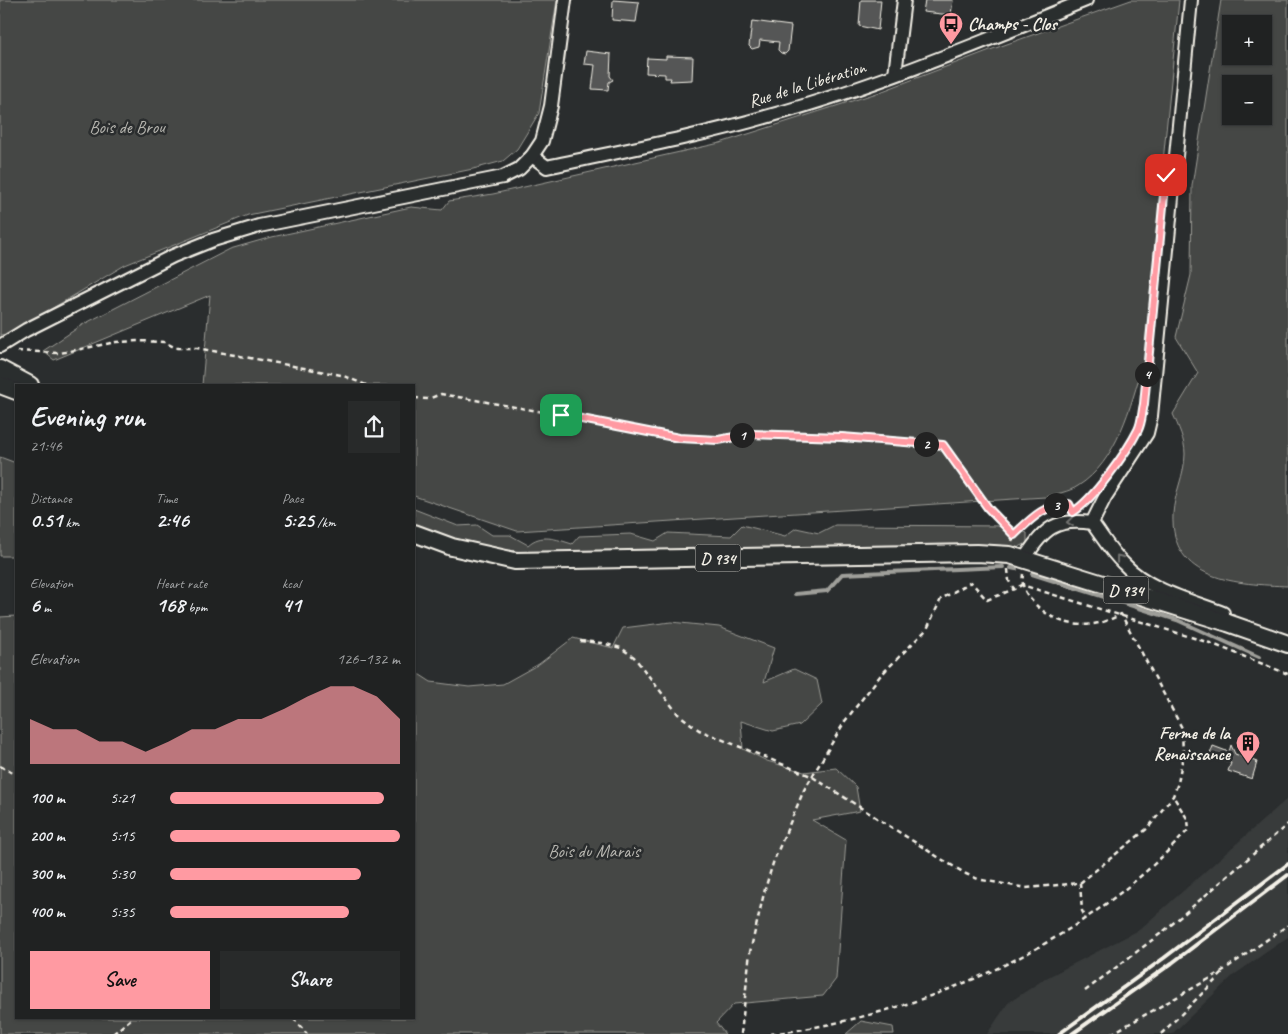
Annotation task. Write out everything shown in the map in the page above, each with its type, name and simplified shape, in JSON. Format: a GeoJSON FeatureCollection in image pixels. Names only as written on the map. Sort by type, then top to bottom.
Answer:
{"type":"FeatureCollection","features":[{"type":"Feature","properties":{"kind":"main road"},"geometry":{"type":"LineString","coordinates":[[0,369],[28,384]]}},
{"type":"Feature","properties":{"kind":"main road"},"geometry":{"type":"LineString","coordinates":[[0,385],[15,392]]}},
{"type":"Feature","properties":{"kind":"main road","name":"D 934"},"geometry":{"type":"LineString","coordinates":[[415,533],[452,547],[514,561],[977,553],[1044,559],[1223,613],[1288,635]]}},
{"type":"Feature","properties":{"kind":"main road","name":"D 934"},"geometry":{"type":"LineString","coordinates":[[1025,558],[1288,644]]}},
{"type":"Feature","properties":{"kind":"street"},"geometry":{"type":"LineString","coordinates":[[5,348],[26,330],[118,286],[173,256],[213,240],[259,226],[503,177],[519,169],[532,156],[542,141],[551,106],[565,0]]}},
{"type":"Feature","properties":{"kind":"street"},"geometry":{"type":"LineString","coordinates":[[895,74],[904,0]]}},
{"type":"Feature","properties":{"kind":"street","name":"Rue de la Libération"},"geometry":{"type":"LineString","coordinates":[[532,156],[548,167],[768,117],[836,96],[1086,0]]}},
{"type":"Feature","properties":{"kind":"street"},"geometry":{"type":"LineString","coordinates":[[1092,523],[1105,497],[1147,433],[1151,416],[1191,0]]}},
{"type":"Feature","properties":{"kind":"street"},"geometry":{"type":"LineString","coordinates":[[1025,558],[1049,528],[1073,520],[1092,523],[1122,563],[1138,577],[1154,586],[1223,613]]}},
{"type":"Feature","properties":{"kind":"path"},"geometry":{"type":"LineString","coordinates":[[5,348],[60,353],[116,342],[164,342],[176,348],[197,348],[341,375],[364,384]]}},
{"type":"Feature","properties":{"kind":"path"},"geometry":{"type":"LineString","coordinates":[[415,398],[428,399],[441,394],[635,428],[679,438],[718,440],[751,434],[842,437],[943,445],[988,508],[1014,535],[1043,509],[1056,504],[1069,504],[1073,512],[1085,505],[1094,495]]}},
{"type":"Feature","properties":{"kind":"path"},"geometry":{"type":"LineString","coordinates":[[741,1034],[750,952],[765,889],[786,829],[812,776],[845,721],[880,676],[927,629],[941,599],[971,582],[986,600],[1014,589]]}},
{"type":"Feature","properties":{"kind":"path"},"geometry":{"type":"LineString","coordinates":[[1121,614],[1111,620],[1090,626],[1065,623],[1052,618],[1040,610],[1029,598],[1022,585],[1121,614],[1210,643],[1288,674]]}},
{"type":"Feature","properties":{"kind":"path"},"geometry":{"type":"LineString","coordinates":[[580,641],[602,643],[621,648],[634,657],[678,714],[699,730],[812,776],[966,874],[980,879],[1026,888],[1080,883],[1148,828],[1173,796],[1178,783],[1183,756],[1182,728],[1148,660],[1121,614]]}},
{"type":"Feature","properties":{"kind":"path"},"geometry":{"type":"LineString","coordinates":[[0,766],[15,774]]}},
{"type":"Feature","properties":{"kind":"path"},"geometry":{"type":"LineString","coordinates":[[771,1034],[822,1026],[935,994],[1013,961],[1072,928],[1154,865],[1189,829],[1188,820],[1173,796]]}},
{"type":"Feature","properties":{"kind":"path"},"geometry":{"type":"LineString","coordinates":[[1085,991],[1164,930],[1288,824]]}},
{"type":"Feature","properties":{"kind":"path"},"geometry":{"type":"LineString","coordinates":[[1080,883],[1082,912],[1086,918]]}},
{"type":"Feature","properties":{"kind":"path"},"geometry":{"type":"LineString","coordinates":[[1111,1034],[1232,964],[1288,925]]}},
{"type":"Feature","properties":{"kind":"path"},"geometry":{"type":"LineString","coordinates":[[1162,1034],[1232,964]]}},
{"type":"Feature","properties":{"kind":"path"},"geometry":{"type":"LineString","coordinates":[[113,1034],[131,1019]]}},
{"type":"Feature","properties":{"kind":"path"},"geometry":{"type":"LineString","coordinates":[[294,1019],[307,1034]]}},
{"type":"Feature","properties":{"kind":"shaded area"},"geometry":{"type":"Polygon","coordinates":[[[1288,798],[1288,937],[1234,975],[1172,1034],[987,1034],[1008,1003],[1046,978],[1139,930],[1288,798]]]}},
{"type":"Feature","properties":{"kind":"green space","name":"Bois de Brou"},"geometry":{"type":"Polygon","coordinates":[[[0,0],[557,0],[539,113],[517,149],[503,161],[473,169],[248,215],[125,265],[9,334],[0,335],[0,0]]]}},
{"type":"Feature","properties":{"kind":"green space"},"geometry":{"type":"Polygon","coordinates":[[[1131,0],[1179,0],[1143,364],[1121,431],[1113,448],[1091,476],[1078,486],[1066,491],[1045,497],[517,531],[415,496],[415,384],[202,384],[210,295],[54,360],[43,351],[82,325],[230,249],[272,237],[411,207],[442,210],[449,201],[493,194],[720,143],[880,92],[990,50],[1131,0]]]}},
{"type":"Feature","properties":{"kind":"green space"},"geometry":{"type":"Polygon","coordinates":[[[1221,0],[1288,0],[1288,586],[1249,583],[1211,575],[1195,566],[1183,554],[1175,537],[1173,514],[1185,462],[1185,449],[1183,438],[1173,414],[1198,373],[1176,337],[1191,275],[1192,186],[1221,0]]]}},
{"type":"Feature","properties":{"kind":"green space"},"geometry":{"type":"Polygon","coordinates":[[[0,457],[15,463],[15,556],[0,556],[0,457]]]}},
{"type":"Feature","properties":{"kind":"green space"},"geometry":{"type":"Polygon","coordinates":[[[415,509],[458,526],[477,525],[492,535],[510,535],[528,545],[533,541],[543,538],[572,544],[579,536],[631,534],[655,541],[668,533],[731,536],[742,525],[785,536],[796,528],[819,533],[835,525],[1010,526],[1027,533],[1027,543],[1015,549],[985,545],[541,555],[457,542],[415,526],[415,509]]]}},
{"type":"Feature","properties":{"kind":"green space","name":"Bois du Marais"},"geometry":{"type":"Polygon","coordinates":[[[15,616],[15,1019],[415,1019],[415,672],[431,682],[469,687],[503,684],[539,664],[573,638],[613,648],[623,628],[671,622],[719,627],[774,648],[764,682],[794,669],[817,680],[822,704],[800,725],[773,731],[741,721],[743,749],[767,761],[804,772],[836,768],[856,787],[860,811],[812,820],[846,840],[836,979],[823,996],[734,1004],[716,1023],[725,1034],[0,1034],[0,617],[15,616]]]}},
{"type":"Feature","properties":{"kind":"green space"},"geometry":{"type":"Polygon","coordinates":[[[861,1021],[893,1027],[894,1034],[846,1034],[861,1021]]]}},
{"type":"Feature","properties":{"kind":"building"},"geometry":{"type":"Polygon","coordinates":[[[613,0],[639,2],[636,22],[612,20],[613,0]]]}},
{"type":"Feature","properties":{"kind":"building"},"geometry":{"type":"Polygon","coordinates":[[[861,0],[881,0],[878,30],[859,26],[861,0]]]}},
{"type":"Feature","properties":{"kind":"building"},"geometry":{"type":"Polygon","coordinates":[[[925,0],[953,0],[951,15],[923,12],[925,0]]]}},
{"type":"Feature","properties":{"kind":"building"},"geometry":{"type":"Polygon","coordinates":[[[752,21],[791,26],[788,51],[785,54],[778,50],[779,42],[760,40],[759,47],[752,49],[749,46],[752,21]]]}},
{"type":"Feature","properties":{"kind":"building"},"geometry":{"type":"Polygon","coordinates":[[[586,51],[611,54],[610,76],[613,80],[609,82],[608,90],[592,89],[595,65],[584,64],[586,51]]]}},
{"type":"Feature","properties":{"kind":"building"},"geometry":{"type":"Polygon","coordinates":[[[666,56],[693,57],[692,80],[670,81],[671,78],[665,78],[665,74],[646,73],[647,58],[666,59],[666,56]]]}},
{"type":"Feature","properties":{"kind":"building","name":"Ferme de la Renaissance"},"geometry":{"type":"Polygon","coordinates":[[[1231,745],[1235,754],[1257,762],[1252,779],[1228,771],[1231,763],[1210,754],[1213,746],[1229,752],[1231,745]]]}},
{"type":"Feature","properties":{"kind":"waterway"},"geometry":{"type":"LineString","coordinates":[[795,594],[827,591],[842,574],[1003,567]]}},
{"type":"Feature","properties":{"kind":"waterway"},"geometry":{"type":"LineString","coordinates":[[1011,568],[1016,569]]}},
{"type":"Feature","properties":{"kind":"waterway"},"geometry":{"type":"LineString","coordinates":[[1032,574],[1177,620],[1259,657]]}},
{"type":"Feature","properties":{"kind":"railway"},"geometry":{"type":"LineString","coordinates":[[1059,1034],[1164,958],[1288,864]]}},
{"type":"Feature","properties":{"kind":"railway"},"geometry":{"type":"LineString","coordinates":[[1072,1034],[1172,963],[1288,875]]}},
{"type":"Feature","properties":{"kind":"place","name":"Champs - Clos"},"geometry":{"type":"Point","coordinates":[951,45]}},
{"type":"Feature","properties":{"kind":"place","name":"Ferme de la Renaissance"},"geometry":{"type":"Point","coordinates":[1248,764]}},
{"type":"Feature","properties":{"kind":"route"},"geometry":{"type":"LineString","coordinates":[[561,415],[679,438],[718,440],[751,434],[842,437],[943,445],[988,508],[1014,535],[1043,509],[1056,504],[1069,504],[1073,512],[1085,505],[1094,495],[1138,430],[1140,423],[1146,390],[1145,382],[1148,374],[1166,175]]}}]}
